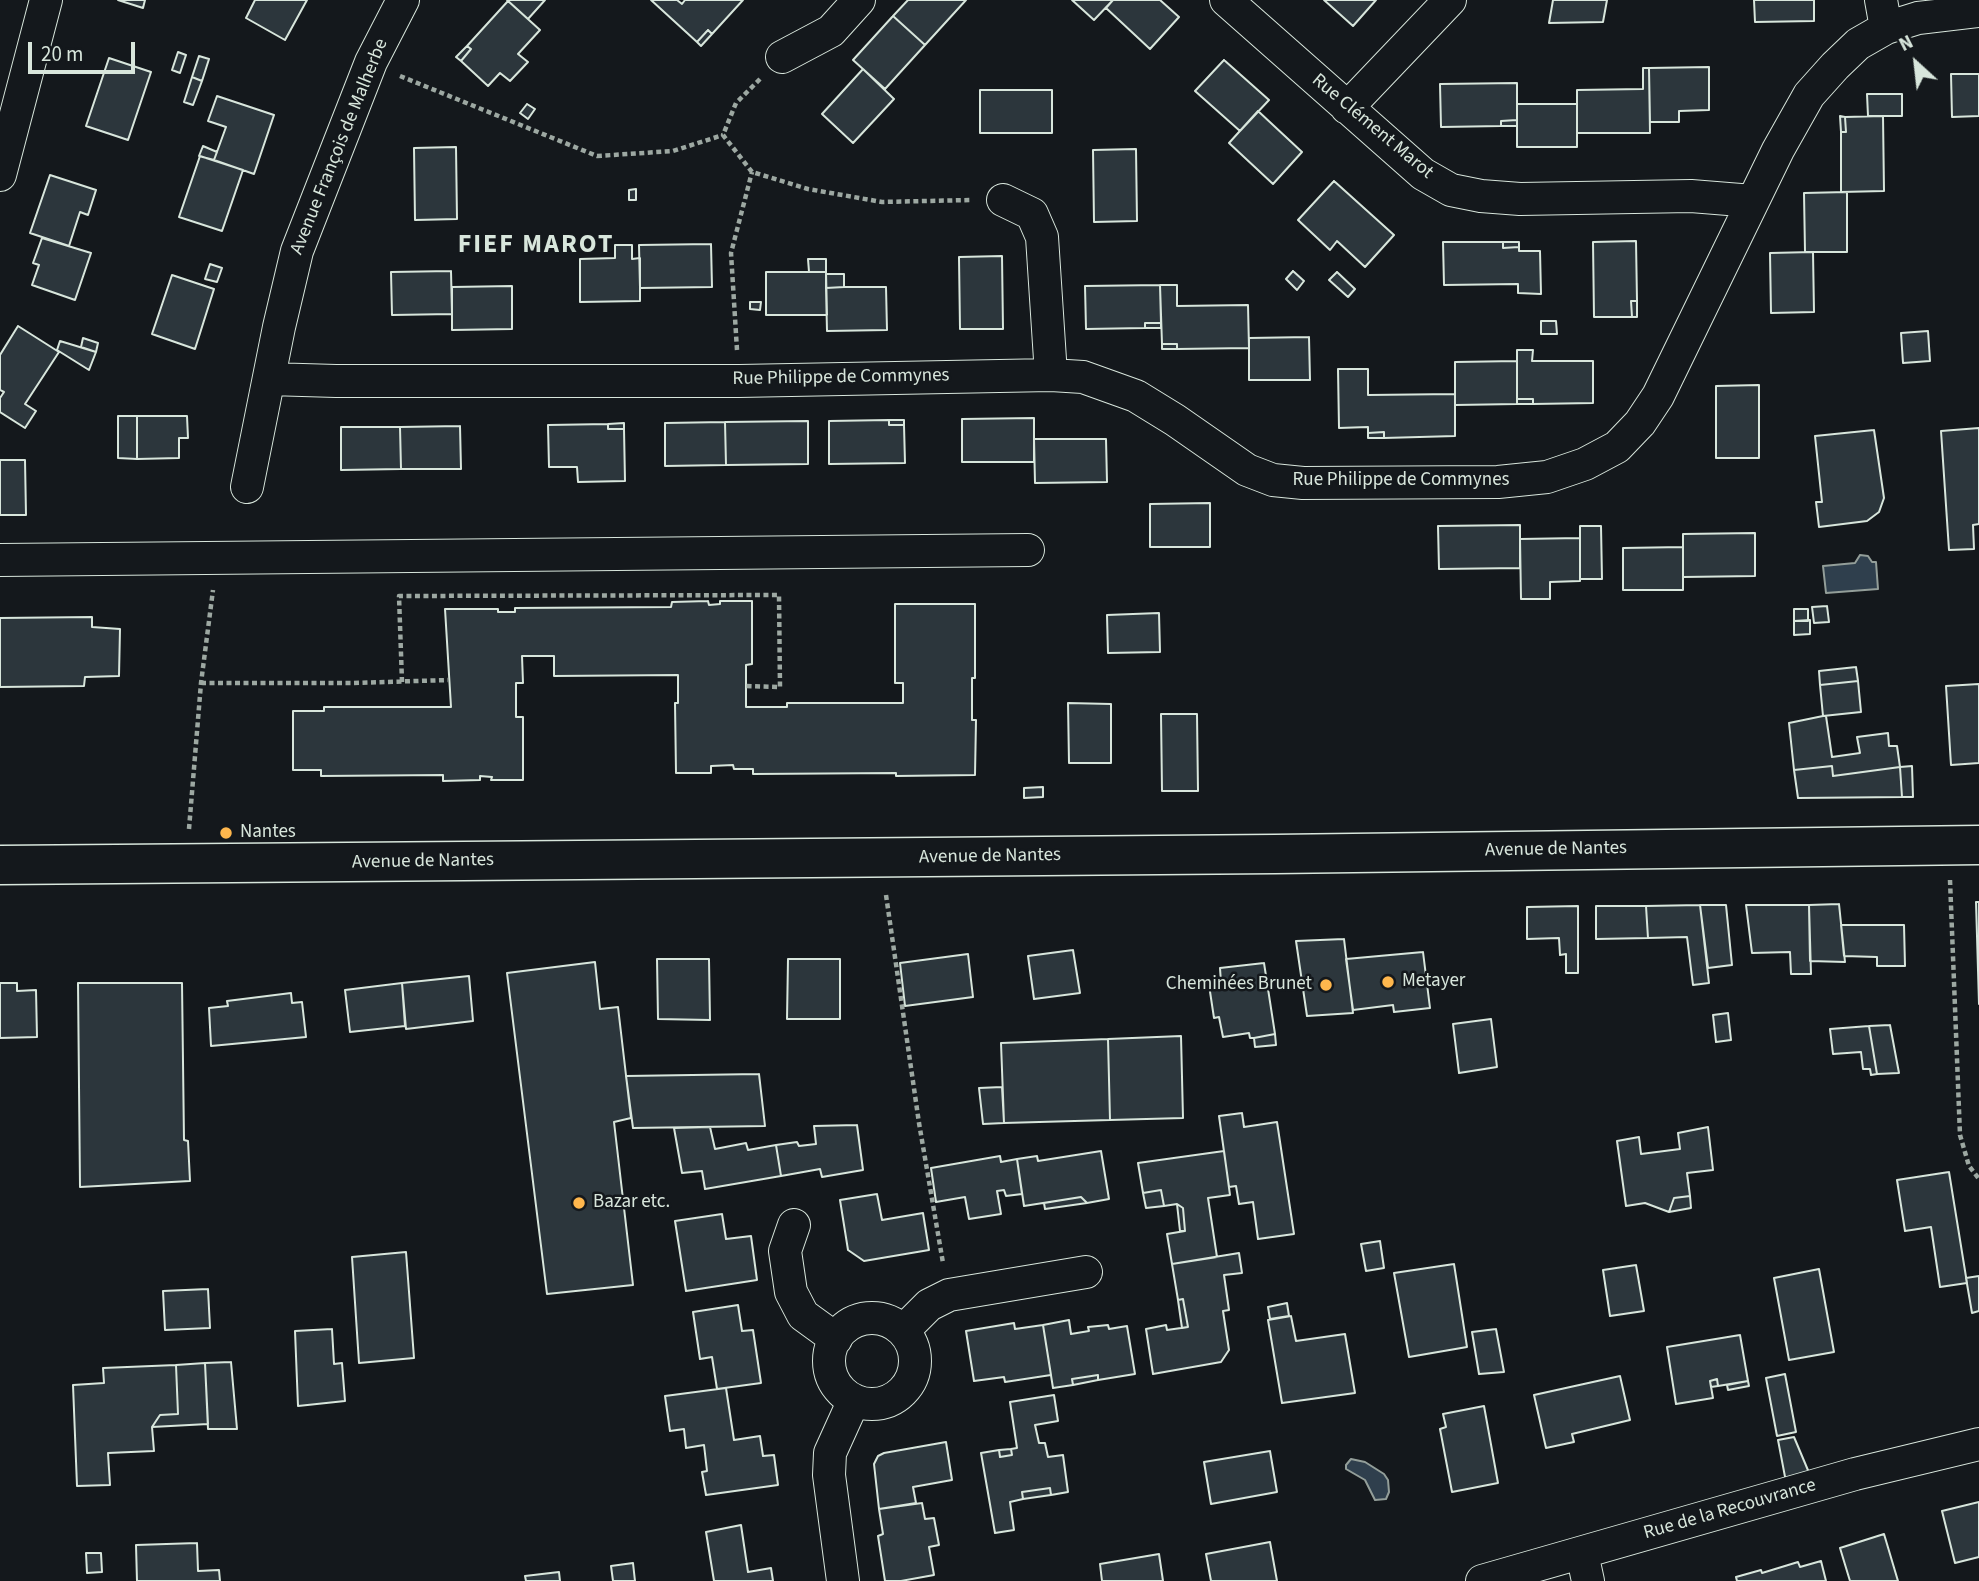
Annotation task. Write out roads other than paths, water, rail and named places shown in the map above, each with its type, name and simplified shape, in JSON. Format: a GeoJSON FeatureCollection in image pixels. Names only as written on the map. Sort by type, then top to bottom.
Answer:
{"type":"FeatureCollection","features":[{"type":"Feature","properties":{"kind":"main road","name":"Avenue de Nantes"},"geometry":{"type":"LineString","coordinates":[[0,865],[1964,845]]}},
{"type":"Feature","properties":{"kind":"street"},"geometry":{"type":"LineString","coordinates":[[0,174],[46,0]]}},
{"type":"Feature","properties":{"kind":"street","name":"Avenue François de Malherbe"},"geometry":{"type":"LineString","coordinates":[[247,487],[297,250],[371,62],[402,0]]}},
{"type":"Feature","properties":{"kind":"street"},"geometry":{"type":"LineString","coordinates":[[782,57],[831,31],[859,0]]}},
{"type":"Feature","properties":{"kind":"street","name":"Rue Clément Marot"},"geometry":{"type":"LineString","coordinates":[[1226,0],[1423,174],[1451,190],[1520,199],[1691,196],[1753,201]]}},
{"type":"Feature","properties":{"kind":"street"},"geometry":{"type":"LineString","coordinates":[[1347,108],[1450,0]]}},
{"type":"Feature","properties":{"kind":"street","name":"Rue Philippe de Commynes"},"geometry":{"type":"LineString","coordinates":[[270,379],[739,381],[1051,374],[1083,377],[1136,397],[1175,420],[1247,470],[1273,480],[1303,483],[1498,482],[1547,477],[1585,464],[1618,447],[1640,423],[1658,396],[1753,201],[1809,95],[1884,14],[1918,18],[1979,11]]}},
{"type":"Feature","properties":{"kind":"street"},"geometry":{"type":"LineString","coordinates":[[1003,200],[1032,214],[1042,237],[1051,374]]}},
{"type":"Feature","properties":{"kind":"street"},"geometry":{"type":"LineString","coordinates":[[0,560],[1028,550]]}},
{"type":"Feature","properties":{"kind":"street"},"geometry":{"type":"LineString","coordinates":[[794,1225],[785,1251],[791,1292],[803,1315],[836,1339]]}},
{"type":"Feature","properties":{"kind":"street"},"geometry":{"type":"LineString","coordinates":[[903,1331],[929,1305],[949,1295],[1086,1272]]}},
{"type":"Feature","properties":{"kind":"street"},"geometry":{"type":"LineString","coordinates":[[868,1318],[892,1323],[903,1331],[915,1354],[915,1367],[911,1380],[903,1391],[892,1399],[867,1404],[854,1400],[842,1391],[829,1366],[836,1339],[844,1329],[868,1318]]}},
{"type":"Feature","properties":{"kind":"street"},"geometry":{"type":"LineString","coordinates":[[843,1581],[829,1475],[830,1453],[854,1400]]}},
{"type":"Feature","properties":{"kind":"street","name":"Rue de la Recouvrance"},"geometry":{"type":"LineString","coordinates":[[1482,1581],[1585,1567],[1855,1474],[1979,1444]]}},
{"type":"Feature","properties":{"kind":"water"},"geometry":{"type":"Polygon","coordinates":[[[1860,555],[1868,556],[1872,562],[1876,562],[1878,589],[1826,593],[1823,566],[1855,563],[1860,555]]]}},
{"type":"Feature","properties":{"kind":"water"},"geometry":{"type":"Polygon","coordinates":[[[1351,1459],[1365,1462],[1384,1474],[1388,1480],[1389,1492],[1386,1499],[1375,1500],[1365,1480],[1346,1469],[1351,1459]]]}},
{"type":"Feature","properties":{"kind":"place","name":"Nantes"},"geometry":{"type":"Point","coordinates":[226,833]}},
{"type":"Feature","properties":{"kind":"place","name":"Metayer"},"geometry":{"type":"Point","coordinates":[1388,982]}},
{"type":"Feature","properties":{"kind":"place","name":"Cheminées Brunet"},"geometry":{"type":"Point","coordinates":[1326,985]}},
{"type":"Feature","properties":{"kind":"place","name":"Bazar etc."},"geometry":{"type":"Point","coordinates":[579,1203]}},
{"type":"Feature","properties":{"kind":"district","name":"FIEF MAROT"},"geometry":{"type":"Point","coordinates":[536,246]}}]}
